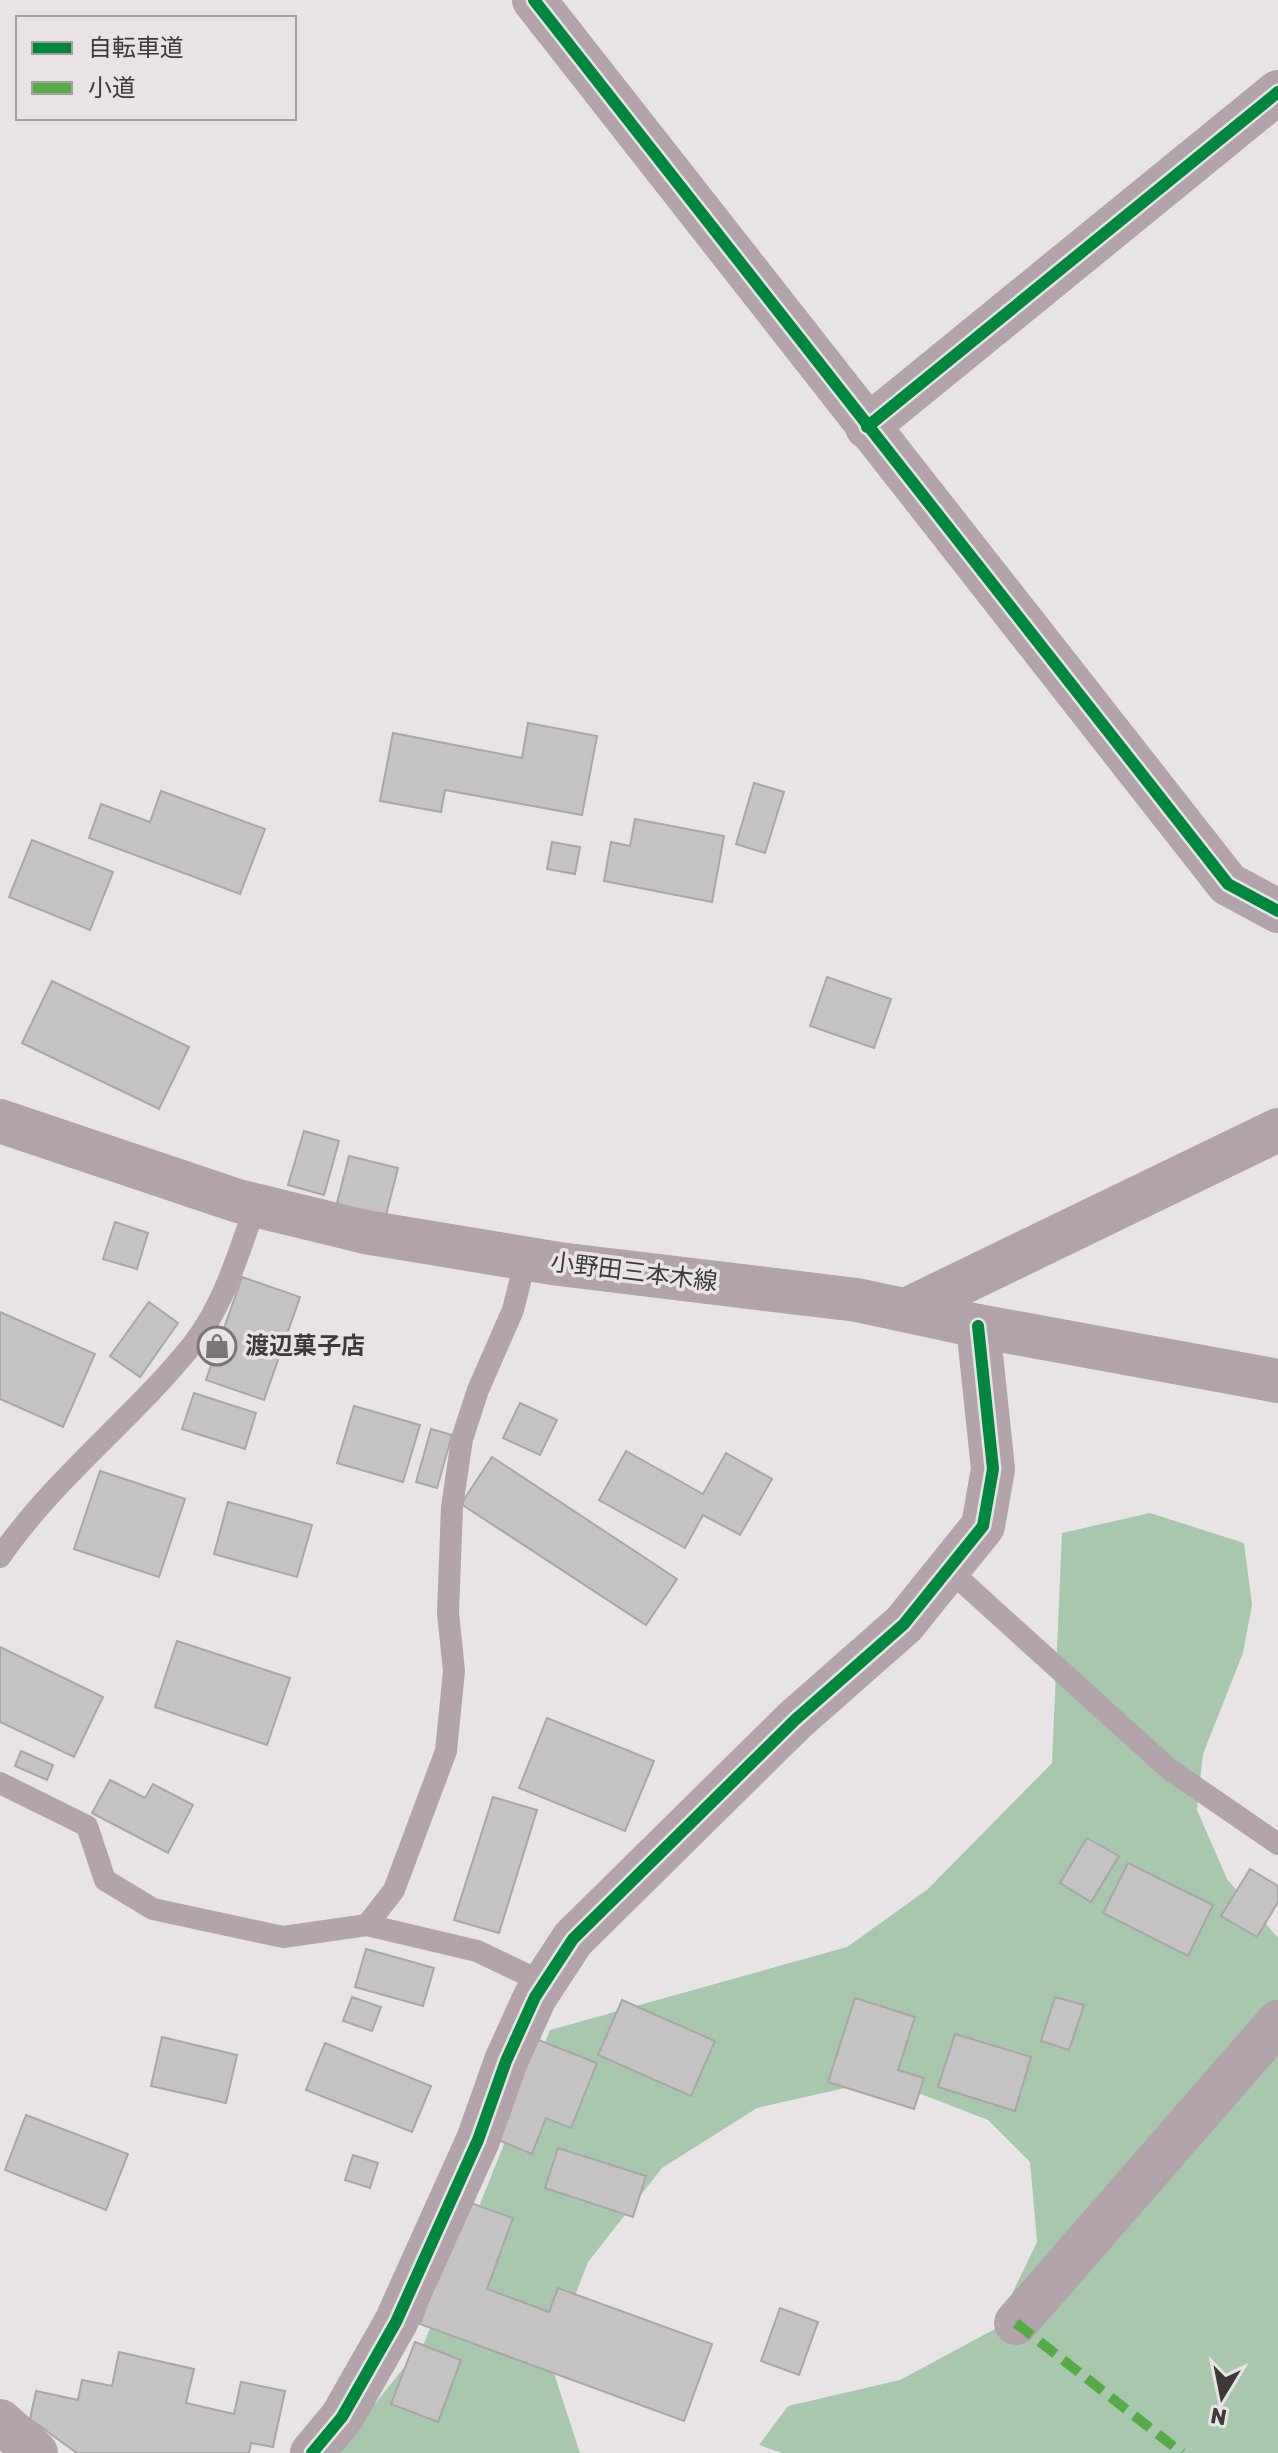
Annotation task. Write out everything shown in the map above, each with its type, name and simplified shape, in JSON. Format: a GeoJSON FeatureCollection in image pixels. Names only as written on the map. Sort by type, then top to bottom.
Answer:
{"type":"FeatureCollection","features":[{"type":"Feature","properties":{"kind":"main road","name":"小野田三本木線"},"geometry":{"type":"LineString","coordinates":[[0,1121],[256,1205],[365,1232],[526,1258],[908,1309],[978,1326],[1278,1381]]}},
{"type":"Feature","properties":{"kind":"main road"},"geometry":{"type":"LineString","coordinates":[[908,1309],[1278,1130]]}},
{"type":"Feature","properties":{"kind":"street"},"geometry":{"type":"LineString","coordinates":[[534,0],[1228,884],[1278,911]]}},
{"type":"Feature","properties":{"kind":"street"},"geometry":{"type":"LineString","coordinates":[[867,427],[1278,92]]}},
{"type":"Feature","properties":{"kind":"street"},"geometry":{"type":"LineString","coordinates":[[312,2453],[342,2417],[396,2322],[478,2140],[506,2061],[544,1983],[573,1939],[795,1720],[904,1624],[946,1567],[983,1526],[993,1469],[978,1326]]}},
{"type":"Feature","properties":{"kind":"street"},"geometry":{"type":"LineString","coordinates":[[1016,2323],[1278,2022]]}},
{"type":"Feature","properties":{"kind":"street"},"geometry":{"type":"LineString","coordinates":[[0,2421],[36,2453]]}},
{"type":"Feature","properties":{"kind":"lane"},"geometry":{"type":"LineString","coordinates":[[0,1557],[32,1513],[193,1344],[221,1301],[256,1205]]}},
{"type":"Feature","properties":{"kind":"lane"},"geometry":{"type":"LineString","coordinates":[[367,1925],[394,1890],[446,1751],[454,1671],[448,1613],[452,1507],[462,1439],[478,1390],[513,1310],[526,1258]]}},
{"type":"Feature","properties":{"kind":"lane"},"geometry":{"type":"LineString","coordinates":[[946,1567],[1169,1769],[1278,1844]]}},
{"type":"Feature","properties":{"kind":"lane"},"geometry":{"type":"LineString","coordinates":[[0,1783],[87,1826],[105,1880],[153,1909],[283,1937],[367,1925],[477,1951],[544,1983]]}},
{"type":"Feature","properties":{"kind":"green space"},"geometry":{"type":"Polygon","coordinates":[[[1150,1513],[1244,1543],[1252,1605],[1243,1653],[1203,1754],[1197,1810],[1227,1879],[1278,1938],[1278,2453],[782,2453],[759,2445],[788,2406],[900,2380],[995,2329],[1037,2242],[1030,2162],[988,2120],[921,2094],[845,2088],[757,2108],[662,2168],[588,2262],[550,2361],[580,2453],[335,2453],[424,2343],[550,2030],[847,1947],[928,1889],[1052,1763],[1062,1533],[1150,1513]]]}},
{"type":"Feature","properties":{"kind":"building"},"geometry":{"type":"Polygon","coordinates":[[[528,723],[597,736],[582,815],[445,790],[441,812],[380,801],[393,733],[522,758],[528,723]]]}},
{"type":"Feature","properties":{"kind":"building"},"geometry":{"type":"Polygon","coordinates":[[[754,783],[784,792],[765,853],[736,844],[754,783]]]}},
{"type":"Feature","properties":{"kind":"building"},"geometry":{"type":"Polygon","coordinates":[[[161,791],[265,829],[240,894],[89,838],[101,804],[150,822],[161,791]]]}},
{"type":"Feature","properties":{"kind":"building"},"geometry":{"type":"Polygon","coordinates":[[[635,819],[724,836],[712,902],[604,881],[611,842],[630,846],[635,819]]]}},
{"type":"Feature","properties":{"kind":"building"},"geometry":{"type":"Polygon","coordinates":[[[32,840],[113,872],[90,930],[9,897],[32,840]]]}},
{"type":"Feature","properties":{"kind":"building"},"geometry":{"type":"Polygon","coordinates":[[[552,842],[580,847],[575,874],[547,869],[552,842]]]}},
{"type":"Feature","properties":{"kind":"building"},"geometry":{"type":"Polygon","coordinates":[[[827,977],[891,999],[874,1048],[810,1026],[827,977]]]}},
{"type":"Feature","properties":{"kind":"building"},"geometry":{"type":"Polygon","coordinates":[[[52,981],[189,1047],[159,1109],[22,1043],[52,981]]]}},
{"type":"Feature","properties":{"kind":"building"},"geometry":{"type":"Polygon","coordinates":[[[304,1131],[339,1141],[324,1195],[288,1185],[304,1131]]]}},
{"type":"Feature","properties":{"kind":"building"},"geometry":{"type":"Polygon","coordinates":[[[349,1156],[398,1168],[385,1219],[336,1207],[349,1156]]]}},
{"type":"Feature","properties":{"kind":"building"},"geometry":{"type":"Polygon","coordinates":[[[115,1222],[148,1233],[137,1269],[103,1259],[115,1222]]]}},
{"type":"Feature","properties":{"kind":"building"},"geometry":{"type":"Polygon","coordinates":[[[242,1277],[300,1297],[264,1400],[206,1380],[242,1277]]]}},
{"type":"Feature","properties":{"kind":"building"},"geometry":{"type":"Polygon","coordinates":[[[149,1302],[178,1323],[140,1377],[110,1356],[149,1302]]]}},
{"type":"Feature","properties":{"kind":"building"},"geometry":{"type":"Polygon","coordinates":[[[0,1312],[95,1354],[63,1427],[0,1399],[0,1312]]]}},
{"type":"Feature","properties":{"kind":"building"},"geometry":{"type":"Polygon","coordinates":[[[194,1393],[256,1413],[245,1449],[182,1429],[194,1393]]]}},
{"type":"Feature","properties":{"kind":"building"},"geometry":{"type":"Polygon","coordinates":[[[520,1403],[557,1420],[540,1455],[503,1438],[520,1403]]]}},
{"type":"Feature","properties":{"kind":"building"},"geometry":{"type":"Polygon","coordinates":[[[354,1406],[420,1425],[403,1482],[337,1463],[354,1406]]]}},
{"type":"Feature","properties":{"kind":"building"},"geometry":{"type":"Polygon","coordinates":[[[431,1429],[452,1435],[437,1488],[416,1482],[431,1429]]]}},
{"type":"Feature","properties":{"kind":"building"},"geometry":{"type":"Polygon","coordinates":[[[626,1451],[703,1494],[726,1453],[772,1479],[740,1535],[703,1515],[685,1548],[599,1500],[626,1451]]]}},
{"type":"Feature","properties":{"kind":"building"},"geometry":{"type":"Polygon","coordinates":[[[492,1457],[677,1579],[646,1625],[461,1504],[492,1457]]]}},
{"type":"Feature","properties":{"kind":"building"},"geometry":{"type":"Polygon","coordinates":[[[100,1471],[185,1499],[159,1577],[74,1549],[100,1471]]]}},
{"type":"Feature","properties":{"kind":"building"},"geometry":{"type":"Polygon","coordinates":[[[228,1502],[312,1525],[297,1577],[214,1554],[228,1502]]]}},
{"type":"Feature","properties":{"kind":"building"},"geometry":{"type":"Polygon","coordinates":[[[177,1641],[290,1678],[267,1745],[155,1707],[177,1641]]]}},
{"type":"Feature","properties":{"kind":"building"},"geometry":{"type":"Polygon","coordinates":[[[0,1647],[103,1697],[74,1757],[0,1722],[0,1647]]]}},
{"type":"Feature","properties":{"kind":"building"},"geometry":{"type":"Polygon","coordinates":[[[547,1718],[654,1761],[625,1831],[519,1788],[547,1718]]]}},
{"type":"Feature","properties":{"kind":"building"},"geometry":{"type":"Polygon","coordinates":[[[21,1751],[53,1765],[47,1780],[15,1766],[21,1751]]]}},
{"type":"Feature","properties":{"kind":"building"},"geometry":{"type":"Polygon","coordinates":[[[110,1780],[145,1798],[153,1784],[193,1805],[168,1853],[92,1813],[110,1780]]]}},
{"type":"Feature","properties":{"kind":"building"},"geometry":{"type":"Polygon","coordinates":[[[493,1797],[537,1810],[499,1933],[454,1920],[493,1797]]]}},
{"type":"Feature","properties":{"kind":"building"},"geometry":{"type":"Polygon","coordinates":[[[1087,1838],[1119,1856],[1091,1902],[1060,1883],[1087,1838]]]}},
{"type":"Feature","properties":{"kind":"building"},"geometry":{"type":"Polygon","coordinates":[[[1128,1863],[1213,1905],[1188,1956],[1103,1913],[1128,1863]]]}},
{"type":"Feature","properties":{"kind":"building"},"geometry":{"type":"Polygon","coordinates":[[[1250,1869],[1278,1886],[1278,1902],[1257,1937],[1221,1916],[1250,1869]]]}},
{"type":"Feature","properties":{"kind":"building"},"geometry":{"type":"Polygon","coordinates":[[[366,1949],[434,1968],[423,2006],[355,1987],[366,1949]]]}},
{"type":"Feature","properties":{"kind":"building"},"geometry":{"type":"Polygon","coordinates":[[[352,1997],[381,2007],[372,2031],[343,2021],[352,1997]]]}},
{"type":"Feature","properties":{"kind":"building"},"geometry":{"type":"Polygon","coordinates":[[[1055,1997],[1084,2005],[1069,2050],[1041,2041],[1055,1997]]]}},
{"type":"Feature","properties":{"kind":"building"},"geometry":{"type":"Polygon","coordinates":[[[855,1998],[915,2017],[898,2070],[924,2078],[914,2109],[828,2082],[855,1998]]]}},
{"type":"Feature","properties":{"kind":"building"},"geometry":{"type":"Polygon","coordinates":[[[622,2000],[715,2041],[691,2096],[598,2055],[622,2000]]]}},
{"type":"Feature","properties":{"kind":"building"},"geometry":{"type":"Polygon","coordinates":[[[955,2034],[1031,2057],[1015,2111],[938,2087],[955,2034]]]}},
{"type":"Feature","properties":{"kind":"building"},"geometry":{"type":"Polygon","coordinates":[[[162,2037],[237,2055],[226,2103],[151,2086],[162,2037]]]}},
{"type":"Feature","properties":{"kind":"building"},"geometry":{"type":"Polygon","coordinates":[[[536,2039],[597,2063],[571,2128],[546,2118],[532,2154],[496,2139],[536,2039]]]}},
{"type":"Feature","properties":{"kind":"building"},"geometry":{"type":"Polygon","coordinates":[[[325,2043],[431,2086],[412,2132],[306,2090],[325,2043]]]}},
{"type":"Feature","properties":{"kind":"building"},"geometry":{"type":"Polygon","coordinates":[[[26,2115],[128,2154],[106,2210],[5,2170],[26,2115]]]}},
{"type":"Feature","properties":{"kind":"building"},"geometry":{"type":"Polygon","coordinates":[[[558,2148],[646,2176],[633,2217],[545,2188],[558,2148]]]}},
{"type":"Feature","properties":{"kind":"building"},"geometry":{"type":"Polygon","coordinates":[[[353,2155],[378,2163],[370,2188],[345,2180],[353,2155]]]}},
{"type":"Feature","properties":{"kind":"building"},"geometry":{"type":"Polygon","coordinates":[[[465,2201],[513,2218],[487,2289],[549,2312],[558,2288],[712,2344],[684,2421],[420,2324],[465,2201]]]}},
{"type":"Feature","properties":{"kind":"building"},"geometry":{"type":"Polygon","coordinates":[[[780,2308],[818,2322],[799,2375],[761,2361],[780,2308]]]}},
{"type":"Feature","properties":{"kind":"building"},"geometry":{"type":"Polygon","coordinates":[[[415,2342],[461,2360],[438,2422],[391,2404],[415,2342]]]}},
{"type":"Feature","properties":{"kind":"building"},"geometry":{"type":"Polygon","coordinates":[[[119,2352],[194,2369],[186,2403],[234,2414],[241,2382],[285,2391],[273,2447],[251,2443],[249,2453],[77,2453],[30,2419],[36,2391],[78,2400],[82,2380],[112,2386],[119,2352]]]}},
{"type":"Feature","properties":{"kind":"marked path"},"geometry":{"type":"LineString","coordinates":[[1016,2323],[1182,2453]]}},
{"type":"Feature","properties":{"kind":"cycle path"},"geometry":{"type":"LineString","coordinates":[[534,0],[1228,884],[1278,911]]}},
{"type":"Feature","properties":{"kind":"cycle path"},"geometry":{"type":"LineString","coordinates":[[867,427],[1278,92]]}},
{"type":"Feature","properties":{"kind":"cycle path"},"geometry":{"type":"LineString","coordinates":[[312,2453],[342,2417],[396,2322],[478,2140],[506,2061],[535,1997],[573,1939],[795,1720],[904,1624],[983,1526],[993,1469],[978,1326]]}},
{"type":"Feature","properties":{"kind":"place","name":"渡辺菓子店"},"geometry":{"type":"Point","coordinates":[217,1346]}}]}
